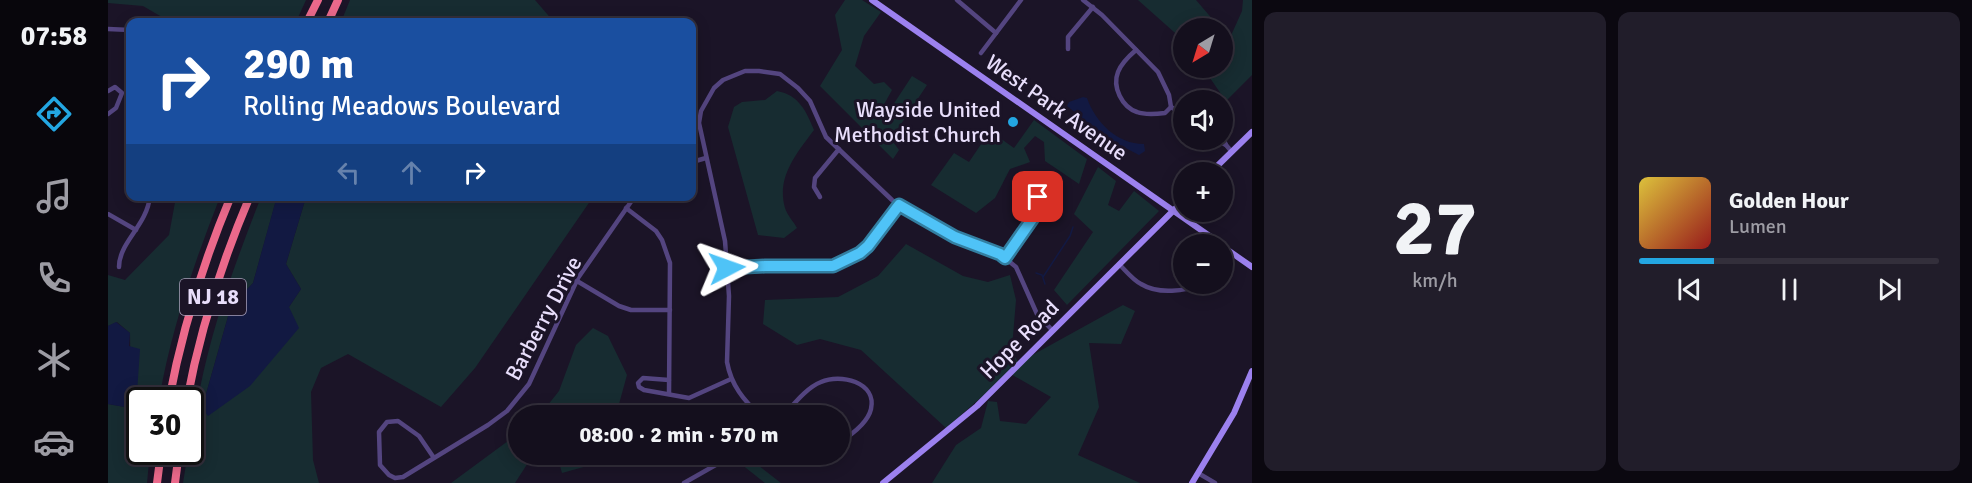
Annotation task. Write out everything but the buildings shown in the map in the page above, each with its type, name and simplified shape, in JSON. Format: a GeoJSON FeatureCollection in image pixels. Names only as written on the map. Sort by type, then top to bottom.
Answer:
{"type":"FeatureCollection","features":[{"type":"Feature","properties":{"kind":"highway"},"geometry":{"type":"LineString","coordinates":[[309,18],[317,0]]}},
{"type":"Feature","properties":{"kind":"highway"},"geometry":{"type":"LineString","coordinates":[[330,18],[338,0]]}},
{"type":"Feature","properties":{"kind":"highway","name":"NJ 18"},"geometry":{"type":"LineString","coordinates":[[172,387],[194,296],[229,201]]}},
{"type":"Feature","properties":{"kind":"highway","name":"NJ 18"},"geometry":{"type":"LineString","coordinates":[[190,387],[215,288],[248,201]]}},
{"type":"Feature","properties":{"kind":"highway"},"geometry":{"type":"LineString","coordinates":[[157,483],[159,465]]}},
{"type":"Feature","properties":{"kind":"highway"},"geometry":{"type":"LineString","coordinates":[[175,483],[177,465]]}},
{"type":"Feature","properties":{"kind":"street","name":"West Park Avenue"},"geometry":{"type":"LineString","coordinates":[[872,0],[1173,210]]}},
{"type":"Feature","properties":{"kind":"street"},"geometry":{"type":"LineString","coordinates":[[957,0],[996,33]]}},
{"type":"Feature","properties":{"kind":"street"},"geometry":{"type":"LineString","coordinates":[[981,53],[1021,0]]}},
{"type":"Feature","properties":{"kind":"street"},"geometry":{"type":"LineString","coordinates":[[1083,0],[1093,7],[1136,50],[1158,72],[1166,86],[1171,107],[1165,113],[1137,112],[1129,108],[1121,99],[1116,86],[1118,73],[1136,50]]}},
{"type":"Feature","properties":{"kind":"street"},"geometry":{"type":"LineString","coordinates":[[1068,49],[1068,37],[1093,7]]}},
{"type":"Feature","properties":{"kind":"street"},"geometry":{"type":"LineString","coordinates":[[108,29],[126,30]]}},
{"type":"Feature","properties":{"kind":"street"},"geometry":{"type":"LineString","coordinates":[[748,405],[732,379],[727,362],[729,296],[722,223],[701,137],[701,111],[714,88],[723,80],[746,71],[759,70],[780,74],[790,80],[810,101],[822,130],[899,205],[955,237],[1000,254],[1016,267],[1036,314],[1052,330]]}},
{"type":"Feature","properties":{"kind":"street"},"geometry":{"type":"LineString","coordinates":[[108,91],[115,87],[122,93],[116,108],[108,114]]}},
{"type":"Feature","properties":{"kind":"street"},"geometry":{"type":"LineString","coordinates":[[1222,162],[1252,132]]}},
{"type":"Feature","properties":{"kind":"street"},"geometry":{"type":"LineString","coordinates":[[820,197],[814,187],[815,178],[839,149]]}},
{"type":"Feature","properties":{"kind":"street"},"geometry":{"type":"LineString","coordinates":[[696,161],[706,158]]}},
{"type":"Feature","properties":{"kind":"street"},"geometry":{"type":"LineString","coordinates":[[1005,258],[1033,218],[1038,197]]}},
{"type":"Feature","properties":{"kind":"street"},"geometry":{"type":"LineString","coordinates":[[119,267],[119,256],[147,213],[149,201]]}},
{"type":"Feature","properties":{"kind":"street","name":"Barberry Drive"},"geometry":{"type":"LineString","coordinates":[[434,458],[419,436],[398,421],[387,422],[379,432],[380,465],[389,475],[395,478],[403,477],[434,458],[507,411],[529,384],[577,281],[631,201]]}},
{"type":"Feature","properties":{"kind":"street"},"geometry":{"type":"LineString","coordinates":[[727,268],[833,266],[860,253],[868,246],[899,205]]}},
{"type":"Feature","properties":{"kind":"street"},"geometry":{"type":"LineString","coordinates":[[626,208],[650,224],[662,240],[670,263],[669,394]]}},
{"type":"Feature","properties":{"kind":"street","name":"Hope Road"},"geometry":{"type":"LineString","coordinates":[[883,483],[977,406],[1173,210]]}},
{"type":"Feature","properties":{"kind":"street"},"geometry":{"type":"LineString","coordinates":[[108,214],[136,230]]}},
{"type":"Feature","properties":{"kind":"street","name":"West Park Avenue"},"geometry":{"type":"LineString","coordinates":[[1190,222],[1207,234]]}},
{"type":"Feature","properties":{"kind":"street","name":"West Park Avenue"},"geometry":{"type":"LineString","coordinates":[[1233,254],[1252,267]]}},
{"type":"Feature","properties":{"kind":"street"},"geometry":{"type":"LineString","coordinates":[[1119,264],[1138,282],[1147,287],[1173,291]]}},
{"type":"Feature","properties":{"kind":"street"},"geometry":{"type":"LineString","coordinates":[[577,281],[619,306],[631,310],[670,310]]}},
{"type":"Feature","properties":{"kind":"street"},"geometry":{"type":"LineString","coordinates":[[1192,483],[1234,413],[1252,371]]}},
{"type":"Feature","properties":{"kind":"street"},"geometry":{"type":"LineString","coordinates":[[669,380],[643,378],[638,383],[639,387],[644,390],[689,398],[732,379]]}},
{"type":"Feature","properties":{"kind":"street"},"geometry":{"type":"LineString","coordinates":[[794,405],[821,381],[846,378],[856,381],[868,393],[871,410],[867,419],[850,433]]}},
{"type":"Feature","properties":{"kind":"street"},"geometry":{"type":"LineString","coordinates":[[684,483],[716,465]]}},
{"type":"Feature","properties":{"kind":"street"},"geometry":{"type":"LineString","coordinates":[[1198,473],[1215,483]]}},
{"type":"Feature","properties":{"kind":"green space"},"geometry":{"type":"Polygon","coordinates":[[[108,0],[306,0],[298,18],[164,18],[143,6],[108,3],[108,0]]]}},
{"type":"Feature","properties":{"kind":"green space"},"geometry":{"type":"Polygon","coordinates":[[[350,0],[535,0],[551,18],[343,18],[350,0]]]}},
{"type":"Feature","properties":{"kind":"green space"},"geometry":{"type":"Polygon","coordinates":[[[845,0],[862,0],[881,12],[864,36],[855,66],[874,84],[884,82],[892,90],[882,108],[889,111],[912,76],[927,85],[891,139],[899,150],[893,159],[820,86],[842,50],[835,15],[845,0]]]}},
{"type":"Feature","properties":{"kind":"green space"},"geometry":{"type":"Polygon","coordinates":[[[1138,0],[1196,0],[1211,18],[1173,18],[1173,31],[1138,0]]]}},
{"type":"Feature","properties":{"kind":"green space"},"geometry":{"type":"Polygon","coordinates":[[[1243,0],[1252,0],[1252,75],[1233,94],[1233,90],[1218,90],[1210,78],[1233,78],[1233,31],[1242,11],[1243,0]]]}},
{"type":"Feature","properties":{"kind":"green space"},"geometry":{"type":"Polygon","coordinates":[[[777,91],[791,96],[801,105],[814,130],[790,166],[783,186],[785,208],[797,228],[784,238],[758,235],[728,127],[734,107],[742,102],[765,100],[777,91]]]}},
{"type":"Feature","properties":{"kind":"green space"},"geometry":{"type":"Polygon","coordinates":[[[1034,120],[1087,159],[1079,184],[1045,161],[1044,142],[1035,136],[1024,148],[1030,162],[1010,169],[995,198],[976,213],[931,185],[954,153],[969,162],[990,131],[1014,148],[1034,120]]]}},
{"type":"Feature","properties":{"kind":"green space"},"geometry":{"type":"Polygon","coordinates":[[[1098,167],[1116,181],[1108,205],[1119,211],[1134,191],[1159,211],[1067,305],[1054,290],[1093,232],[1074,214],[1098,167]]]}},
{"type":"Feature","properties":{"kind":"green space"},"geometry":{"type":"Polygon","coordinates":[[[175,201],[218,201],[184,297],[162,387],[131,387],[130,333],[117,322],[108,326],[108,275],[125,280],[169,235],[175,201]]]}},
{"type":"Feature","properties":{"kind":"green space"},"geometry":{"type":"Polygon","coordinates":[[[259,201],[276,201],[253,283],[231,306],[204,401],[204,387],[201,387],[219,315],[259,201]]]}},
{"type":"Feature","properties":{"kind":"green space"},"geometry":{"type":"Polygon","coordinates":[[[305,201],[590,201],[475,368],[441,407],[348,354],[321,368],[311,392],[313,460],[319,483],[183,483],[186,465],[204,465],[204,406],[289,307],[301,289],[286,264],[305,201]]]}},
{"type":"Feature","properties":{"kind":"green space"},"geometry":{"type":"Polygon","coordinates":[[[906,244],[963,276],[988,282],[1010,275],[1016,300],[1012,348],[1018,363],[1123,305],[1135,311],[1121,344],[1089,343],[1099,407],[1078,455],[1140,483],[932,483],[956,445],[981,428],[988,401],[997,402],[1000,421],[1026,424],[1051,397],[1009,373],[946,428],[861,350],[820,339],[797,345],[763,324],[765,300],[838,297],[878,276],[906,244]]]}},
{"type":"Feature","properties":{"kind":"green space"},"geometry":{"type":"Polygon","coordinates":[[[593,328],[608,336],[627,375],[619,405],[548,405],[559,391],[576,345],[593,328]]]}},
{"type":"Feature","properties":{"kind":"green space"},"geometry":{"type":"Polygon","coordinates":[[[108,404],[126,407],[126,465],[149,465],[147,483],[108,483],[108,404]]]}},
{"type":"Feature","properties":{"kind":"green space"},"geometry":{"type":"Polygon","coordinates":[[[508,441],[508,465],[527,465],[515,483],[451,483],[508,441]]]}},
{"type":"Feature","properties":{"kind":"green space"},"geometry":{"type":"Polygon","coordinates":[[[560,465],[591,465],[562,473],[560,465]]]}},
{"type":"Feature","properties":{"kind":"green space"},"geometry":{"type":"Polygon","coordinates":[[[742,465],[758,465],[781,483],[765,483],[742,465]]]}},
{"type":"Feature","properties":{"kind":"water"},"geometry":{"type":"Polygon","coordinates":[[[1083,97],[1087,98],[1102,124],[1116,136],[1144,144],[1145,151],[1139,155],[1110,140],[1067,106],[1069,102],[1083,97]]]}},
{"type":"Feature","properties":{"kind":"water"},"geometry":{"type":"Polygon","coordinates":[[[276,201],[305,201],[286,264],[301,289],[289,307],[299,328],[250,386],[208,416],[204,411],[204,401],[231,306],[253,283],[276,201]]]}},
{"type":"Feature","properties":{"kind":"water"},"geometry":{"type":"Polygon","coordinates":[[[116,322],[130,333],[129,346],[140,349],[137,387],[126,387],[126,407],[108,404],[108,326],[116,322]]]}},
{"type":"Feature","properties":{"kind":"waterway"},"geometry":{"type":"LineString","coordinates":[[1043,277],[1070,236],[1073,227]]}},
{"type":"Feature","properties":{"kind":"waterway"},"geometry":{"type":"LineString","coordinates":[[1036,273],[1042,275],[1045,284]]}},
{"type":"Feature","properties":{"kind":"place","name":"Wayside United Methodist Church"},"geometry":{"type":"Point","coordinates":[1013,122]}},
{"type":"Feature","properties":{"kind":"route"},"geometry":{"type":"LineString","coordinates":[[727,268],[833,266],[860,253],[868,246],[899,205],[955,237],[1005,258],[1033,218],[1038,197]]}}]}
